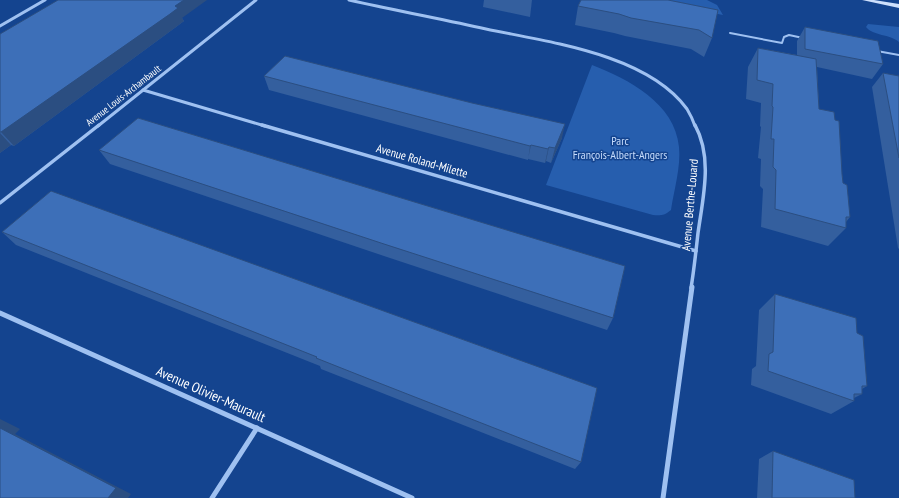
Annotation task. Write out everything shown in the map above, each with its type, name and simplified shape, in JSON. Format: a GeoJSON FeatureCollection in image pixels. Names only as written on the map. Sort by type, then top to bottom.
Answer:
{"type":"FeatureCollection","features":[{"type":"Feature","properties":{"kind":"main road"},"geometry":{"type":"LineString","coordinates":[[865,0],[899,6]]}},
{"type":"Feature","properties":{"kind":"street"},"geometry":{"type":"LineString","coordinates":[[0,26],[45,0]]}},
{"type":"Feature","properties":{"kind":"street","name":"Avenue Louis-Archambault"},"geometry":{"type":"LineString","coordinates":[[0,203],[256,0]]}},
{"type":"Feature","properties":{"kind":"street","name":"Avenue Berthe-Louard"},"geometry":{"type":"LineString","coordinates":[[349,0],[596,53],[629,66],[659,83],[672,94],[688,112],[697,126],[704,145],[706,162],[696,251],[663,498]]}},
{"type":"Feature","properties":{"kind":"street","name":"Avenue Roland-Milette"},"geometry":{"type":"LineString","coordinates":[[142,90],[696,251]]}},
{"type":"Feature","properties":{"kind":"street","name":"Avenue Olivier-Maurault"},"geometry":{"type":"LineString","coordinates":[[0,313],[412,498]]}},
{"type":"Feature","properties":{"kind":"street"},"geometry":{"type":"LineString","coordinates":[[212,498],[257,428]]}},
{"type":"Feature","properties":{"kind":"lane"},"geometry":{"type":"LineString","coordinates":[[730,33],[782,43],[784,37],[787,35],[807,38]]}},
{"type":"Feature","properties":{"kind":"lane"},"geometry":{"type":"LineString","coordinates":[[873,50],[899,55]]}},
{"type":"Feature","properties":{"kind":"green space"},"geometry":{"type":"Polygon","coordinates":[[[646,0],[707,0],[717,5],[723,15],[646,0]]]}},
{"type":"Feature","properties":{"kind":"green space"},"geometry":{"type":"Polygon","coordinates":[[[868,24],[899,27],[899,42],[895,39],[869,30],[866,27],[868,24]]]}},
{"type":"Feature","properties":{"kind":"green space","name":"Parc François-Albert-Angers"},"geometry":{"type":"Polygon","coordinates":[[[592,65],[634,85],[648,95],[659,105],[669,118],[676,131],[679,147],[678,170],[671,210],[665,214],[653,215],[546,185],[592,65]]]}},
{"type":"Feature","properties":{"kind":"building"},"geometry":{"type":"Polygon","coordinates":[[[58,0],[184,0],[175,6],[178,8],[170,14],[0,132],[0,34],[58,0]]]}},
{"type":"Feature","properties":{"kind":"building"},"geometry":{"type":"Polygon","coordinates":[[[581,0],[668,0],[718,10],[712,38],[699,30],[631,18],[619,14],[578,6],[581,0]]]}},
{"type":"Feature","properties":{"kind":"building"},"geometry":{"type":"Polygon","coordinates":[[[805,27],[878,41],[883,64],[805,49],[805,27]]]}},
{"type":"Feature","properties":{"kind":"building"},"geometry":{"type":"Polygon","coordinates":[[[758,48],[816,59],[819,109],[834,112],[835,120],[839,121],[843,183],[847,185],[850,217],[846,217],[846,228],[775,209],[776,170],[773,167],[774,139],[771,139],[773,84],[757,80],[758,48]]]}},
{"type":"Feature","properties":{"kind":"building"},"geometry":{"type":"Polygon","coordinates":[[[285,56],[472,103],[565,124],[555,148],[549,147],[548,149],[530,146],[264,76],[285,56]]]}},
{"type":"Feature","properties":{"kind":"building"},"geometry":{"type":"Polygon","coordinates":[[[883,73],[899,76],[899,158],[883,73]]]}},
{"type":"Feature","properties":{"kind":"building"},"geometry":{"type":"Polygon","coordinates":[[[138,118],[625,266],[613,318],[99,150],[138,118]]]}},
{"type":"Feature","properties":{"kind":"building"},"geometry":{"type":"Polygon","coordinates":[[[51,191],[597,388],[581,462],[2,232],[51,191]]]}},
{"type":"Feature","properties":{"kind":"building"},"geometry":{"type":"Polygon","coordinates":[[[775,294],[856,318],[857,333],[863,336],[867,386],[862,386],[862,394],[854,394],[854,401],[768,371],[769,354],[773,352],[775,294]]]}},
{"type":"Feature","properties":{"kind":"building"},"geometry":{"type":"Polygon","coordinates":[[[0,428],[116,488],[108,498],[0,498],[0,428]]]}},
{"type":"Feature","properties":{"kind":"building"},"geometry":{"type":"Polygon","coordinates":[[[773,451],[854,480],[855,498],[772,498],[773,451]]]}}]}
